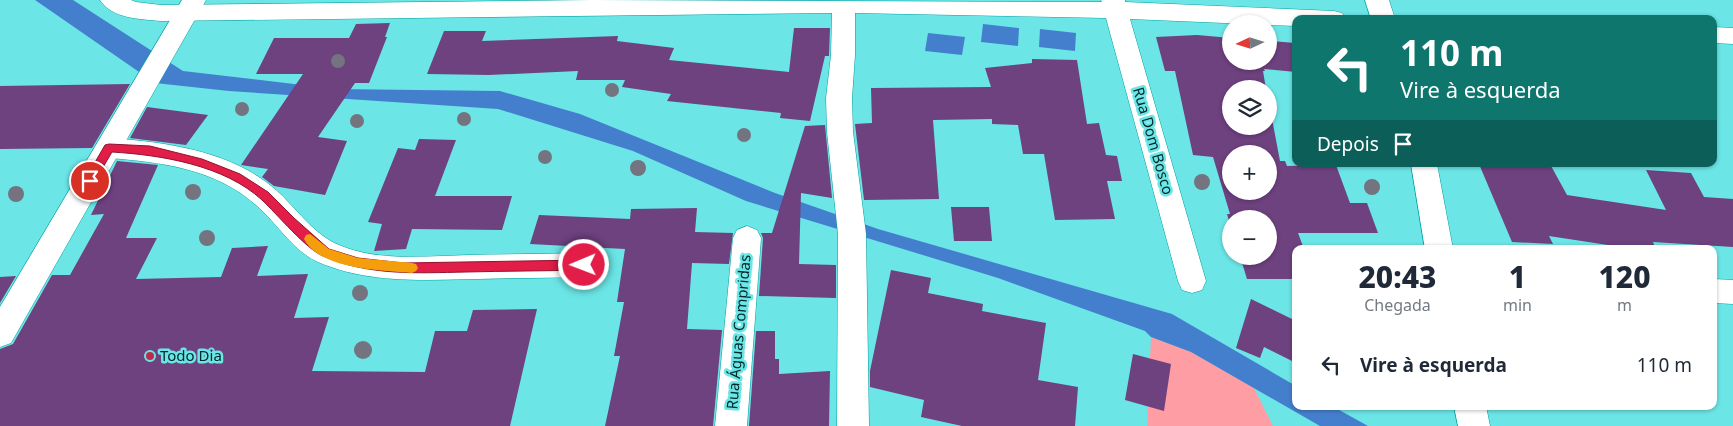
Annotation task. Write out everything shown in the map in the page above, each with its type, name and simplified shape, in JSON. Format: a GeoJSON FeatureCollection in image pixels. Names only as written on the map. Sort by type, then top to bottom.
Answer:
{"type":"FeatureCollection","features":[{"type":"Feature","properties":{"kind":"street"},"geometry":{"type":"LineString","coordinates":[[112,0],[131,10],[161,13],[191,6],[844,2],[1114,5],[1292,16]]}},
{"type":"Feature","properties":{"kind":"street"},"geometry":{"type":"LineString","coordinates":[[1377,0],[1382,15]]}},
{"type":"Feature","properties":{"kind":"street"},"geometry":{"type":"LineString","coordinates":[[844,2],[843,55],[839,98],[840,132],[852,234],[853,426]]}},
{"type":"Feature","properties":{"kind":"street","name":"Rua Dom Bosco"},"geometry":{"type":"LineString","coordinates":[[1114,5],[1192,281]]}},
{"type":"Feature","properties":{"kind":"street"},"geometry":{"type":"LineString","coordinates":[[0,334],[191,6]]}},
{"type":"Feature","properties":{"kind":"street"},"geometry":{"type":"LineString","coordinates":[[1717,35],[1733,36]]}},
{"type":"Feature","properties":{"kind":"street"},"geometry":{"type":"LineString","coordinates":[[109,148],[150,150],[202,163],[236,178],[264,195],[325,252],[358,263],[403,268],[584,265]]}},
{"type":"Feature","properties":{"kind":"street"},"geometry":{"type":"LineString","coordinates":[[1425,167],[1438,245]]}},
{"type":"Feature","properties":{"kind":"street","name":"Rua Águas Compridas"},"geometry":{"type":"LineString","coordinates":[[731,426],[747,238]]}},
{"type":"Feature","properties":{"kind":"street"},"geometry":{"type":"LineString","coordinates":[[1717,291],[1733,292]]}},
{"type":"Feature","properties":{"kind":"street"},"geometry":{"type":"LineString","coordinates":[[1471,410],[1474,426]]}},
{"type":"Feature","properties":{"kind":"shaded area"},"geometry":{"type":"Polygon","coordinates":[[[1151,337],[1191,352],[1254,388],[1273,426],[1147,426],[1151,337]]]}},
{"type":"Feature","properties":{"kind":"water"},"geometry":{"type":"Polygon","coordinates":[[[35,0],[73,0],[183,71],[336,89],[500,91],[580,114],[775,193],[878,229],[1172,314],[1292,384],[1292,410],[1191,352],[1151,337],[1145,331],[998,278],[746,201],[633,151],[498,109],[229,91],[155,83],[35,0]]]}},
{"type":"Feature","properties":{"kind":"water"},"geometry":{"type":"Polygon","coordinates":[[[983,24],[1019,28],[1018,46],[981,42],[983,24]]]}},
{"type":"Feature","properties":{"kind":"water"},"geometry":{"type":"Polygon","coordinates":[[[1040,29],[1076,33],[1075,51],[1039,47],[1040,29]]]}},
{"type":"Feature","properties":{"kind":"water"},"geometry":{"type":"Polygon","coordinates":[[[928,33],[965,37],[962,55],[925,51],[928,33]]]}},
{"type":"Feature","properties":{"kind":"water"},"geometry":{"type":"Polygon","coordinates":[[[1292,410],[1339,410],[1368,426],[1320,426],[1292,410]]]}},
{"type":"Feature","properties":{"kind":"building"},"geometry":{"type":"Polygon","coordinates":[[[390,23],[385,37],[387,37],[369,83],[355,83],[318,137],[347,141],[325,195],[274,186],[262,177],[268,169],[241,165],[303,74],[256,74],[274,38],[349,38],[356,24],[390,23]]]}},
{"type":"Feature","properties":{"kind":"building"},"geometry":{"type":"Polygon","coordinates":[[[794,28],[830,28],[829,56],[825,56],[810,121],[780,118],[781,113],[667,101],[671,94],[622,87],[625,80],[576,80],[578,71],[489,75],[427,74],[444,31],[486,31],[482,41],[618,36],[617,41],[674,48],[669,60],[789,72],[794,28]]]}},
{"type":"Feature","properties":{"kind":"building"},"geometry":{"type":"Polygon","coordinates":[[[1197,35],[1222,37],[1222,70],[1265,71],[1263,71],[1264,80],[1222,80],[1222,135],[1275,135],[1277,145],[1222,145],[1222,187],[1213,157],[1193,155],[1175,71],[1165,71],[1156,37],[1197,35]]]}},
{"type":"Feature","properties":{"kind":"building"},"geometry":{"type":"Polygon","coordinates":[[[1278,42],[1292,43],[1292,72],[1275,70],[1278,70],[1278,42]]]}},
{"type":"Feature","properties":{"kind":"building"},"geometry":{"type":"Polygon","coordinates":[[[1032,59],[1077,60],[1087,124],[1099,123],[1106,155],[1117,156],[1122,181],[1107,181],[1115,219],[1055,220],[1044,154],[1023,154],[1018,125],[992,124],[992,119],[933,120],[939,199],[864,200],[855,124],[872,123],[871,88],[991,87],[985,68],[1032,63],[1032,59]]]}},
{"type":"Feature","properties":{"kind":"building"},"geometry":{"type":"Polygon","coordinates":[[[130,84],[92,148],[0,149],[0,86],[130,84]]]}},
{"type":"Feature","properties":{"kind":"building"},"geometry":{"type":"Polygon","coordinates":[[[147,107],[208,115],[186,145],[130,138],[147,107]]]}},
{"type":"Feature","properties":{"kind":"building"},"geometry":{"type":"Polygon","coordinates":[[[825,125],[832,198],[801,193],[799,264],[836,265],[836,298],[759,296],[763,238],[761,233],[772,233],[805,126],[825,125]]]}},
{"type":"Feature","properties":{"kind":"building"},"geometry":{"type":"Polygon","coordinates":[[[419,139],[456,140],[435,196],[512,196],[502,230],[412,229],[406,249],[374,251],[382,224],[368,222],[398,148],[415,150],[419,139]]]}},
{"type":"Feature","properties":{"kind":"building"},"geometry":{"type":"Polygon","coordinates":[[[1277,145],[1280,161],[1285,161],[1287,166],[1337,167],[1350,203],[1367,203],[1378,233],[1298,233],[1302,245],[1292,245],[1292,279],[1247,279],[1243,265],[1277,265],[1277,210],[1229,210],[1226,200],[1277,200],[1277,145]]]}},
{"type":"Feature","properties":{"kind":"building"},"geometry":{"type":"Polygon","coordinates":[[[117,161],[158,165],[126,238],[157,238],[136,279],[221,277],[232,248],[268,246],[257,276],[308,274],[294,318],[329,317],[312,371],[425,372],[435,331],[467,331],[473,310],[537,309],[510,426],[0,426],[0,349],[13,344],[52,275],[70,275],[104,214],[91,215],[117,161]]]}},
{"type":"Feature","properties":{"kind":"building"},"geometry":{"type":"Polygon","coordinates":[[[1480,167],[1552,167],[1567,195],[1666,210],[1646,170],[1691,173],[1704,197],[1733,199],[1733,247],[1653,242],[1654,245],[1608,245],[1549,236],[1553,244],[1512,242],[1480,167]]]}},
{"type":"Feature","properties":{"kind":"building"},"geometry":{"type":"Polygon","coordinates":[[[951,207],[989,207],[992,241],[954,241],[951,207]]]}},
{"type":"Feature","properties":{"kind":"building"},"geometry":{"type":"Polygon","coordinates":[[[697,208],[695,232],[733,233],[729,264],[692,263],[687,329],[722,330],[713,426],[605,426],[620,356],[614,356],[624,302],[617,302],[625,249],[530,244],[539,215],[630,219],[631,209],[697,208]]]}},
{"type":"Feature","properties":{"kind":"building"},"geometry":{"type":"Polygon","coordinates":[[[891,270],[931,278],[928,293],[983,304],[982,311],[1046,323],[1038,380],[1078,387],[1075,426],[962,426],[921,417],[924,400],[870,387],[870,371],[891,270]]]}},
{"type":"Feature","properties":{"kind":"building"},"geometry":{"type":"Polygon","coordinates":[[[16,276],[0,303],[0,277],[16,276]]]}},
{"type":"Feature","properties":{"kind":"building"},"geometry":{"type":"Polygon","coordinates":[[[1251,299],[1292,319],[1292,361],[1264,347],[1260,358],[1236,348],[1251,299]]]}},
{"type":"Feature","properties":{"kind":"building"},"geometry":{"type":"Polygon","coordinates":[[[756,331],[775,331],[775,359],[779,359],[779,374],[830,371],[829,426],[749,426],[756,331]]]}},
{"type":"Feature","properties":{"kind":"building"},"geometry":{"type":"Polygon","coordinates":[[[1133,354],[1171,364],[1164,411],[1125,400],[1133,354]]]}},
{"type":"Feature","properties":{"kind":"slow traffic"},"geometry":{"type":"LineString","coordinates":[[310,239],[325,252],[358,263],[412,268]]}},
{"type":"Feature","properties":{"kind":"place","name":"Todo Dia"},"geometry":{"type":"Point","coordinates":[150,356]}},
{"type":"Feature","properties":{"kind":"route"},"geometry":{"type":"LineString","coordinates":[[90,181],[109,148],[150,150],[202,163],[236,178],[264,195],[325,252],[358,263],[403,268],[584,265]]}}]}
